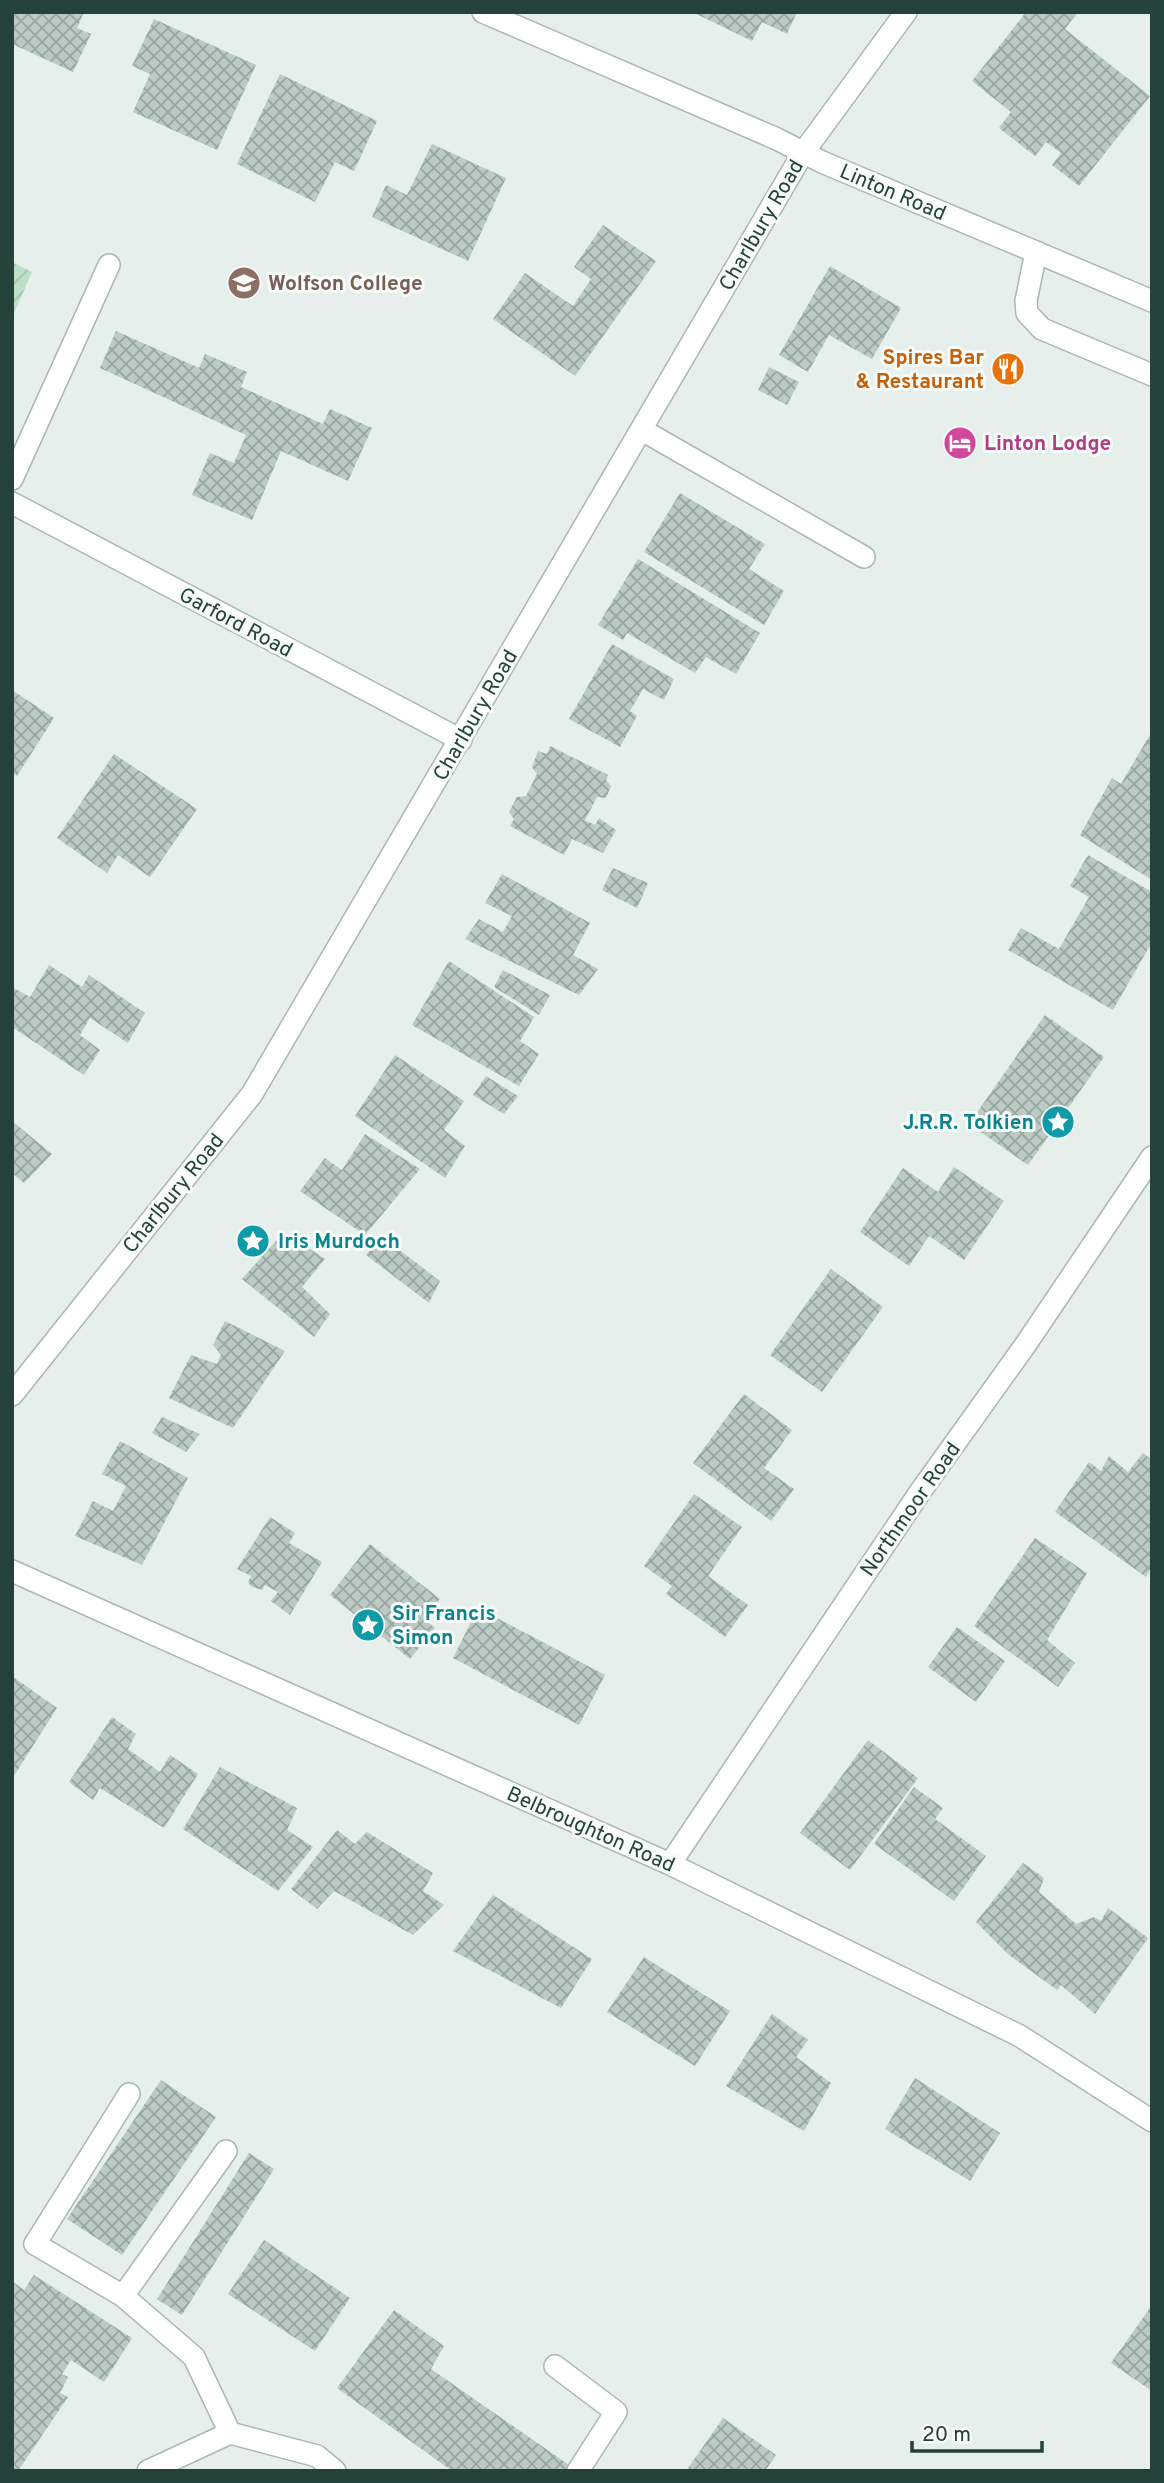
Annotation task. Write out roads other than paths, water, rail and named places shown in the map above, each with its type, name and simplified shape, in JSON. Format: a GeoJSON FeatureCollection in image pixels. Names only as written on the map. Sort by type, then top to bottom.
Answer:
{"type":"FeatureCollection","features":[{"type":"Feature","properties":{"kind":"street","name":"Linton Road"},"geometry":{"type":"LineString","coordinates":[[482,12],[1152,302]]}},
{"type":"Feature","properties":{"kind":"street","name":"Charlbury Road"},"geometry":{"type":"LineString","coordinates":[[12,1395],[252,1094],[803,153],[906,12]]}},
{"type":"Feature","properties":{"kind":"street"},"geometry":{"type":"LineString","coordinates":[[1035,252],[1026,300],[1027,313],[1042,329],[1152,375]]}},
{"type":"Feature","properties":{"kind":"street"},"geometry":{"type":"LineString","coordinates":[[12,479],[108,265]]}},
{"type":"Feature","properties":{"kind":"street"},"geometry":{"type":"LineString","coordinates":[[642,430],[864,557]]}},
{"type":"Feature","properties":{"kind":"street","name":"Garford Road"},"geometry":{"type":"LineString","coordinates":[[12,503],[461,740]]}},
{"type":"Feature","properties":{"kind":"street","name":"Northmoor Road"},"geometry":{"type":"LineString","coordinates":[[670,1864],[920,1492],[1027,1344],[1152,1157]]}},
{"type":"Feature","properties":{"kind":"street","name":"Belbroughton Road"},"geometry":{"type":"LineString","coordinates":[[12,1571],[670,1864],[1020,2036],[1152,2120]]}},
{"type":"Feature","properties":{"kind":"street"},"geometry":{"type":"LineString","coordinates":[[129,2094],[35,2244],[123,2296],[194,2357],[230,2433]]}},
{"type":"Feature","properties":{"kind":"street"},"geometry":{"type":"LineString","coordinates":[[123,2296],[226,2151]]}},
{"type":"Feature","properties":{"kind":"street"},"geometry":{"type":"LineString","coordinates":[[555,2366],[616,2412],[578,2471]]}},
{"type":"Feature","properties":{"kind":"street"},"geometry":{"type":"LineString","coordinates":[[148,2471],[230,2433],[317,2456],[335,2471]]}},
{"type":"Feature","properties":{"kind":"place","name":"Wolfson College"},"geometry":{"type":"Point","coordinates":[244,283]}},
{"type":"Feature","properties":{"kind":"place","name":"Spires Bar & Restaurant"},"geometry":{"type":"Point","coordinates":[1008,369]}},
{"type":"Feature","properties":{"kind":"place","name":"Linton Lodge"},"geometry":{"type":"Point","coordinates":[960,443]}},
{"type":"Feature","properties":{"kind":"place","name":"J.R.R. Tolkien"},"geometry":{"type":"Point","coordinates":[1058,1122]}},
{"type":"Feature","properties":{"kind":"place","name":"Iris Murdoch"},"geometry":{"type":"Point","coordinates":[253,1241]}},
{"type":"Feature","properties":{"kind":"place","name":"Sir Francis Simon"},"geometry":{"type":"Point","coordinates":[368,1625]}}]}
